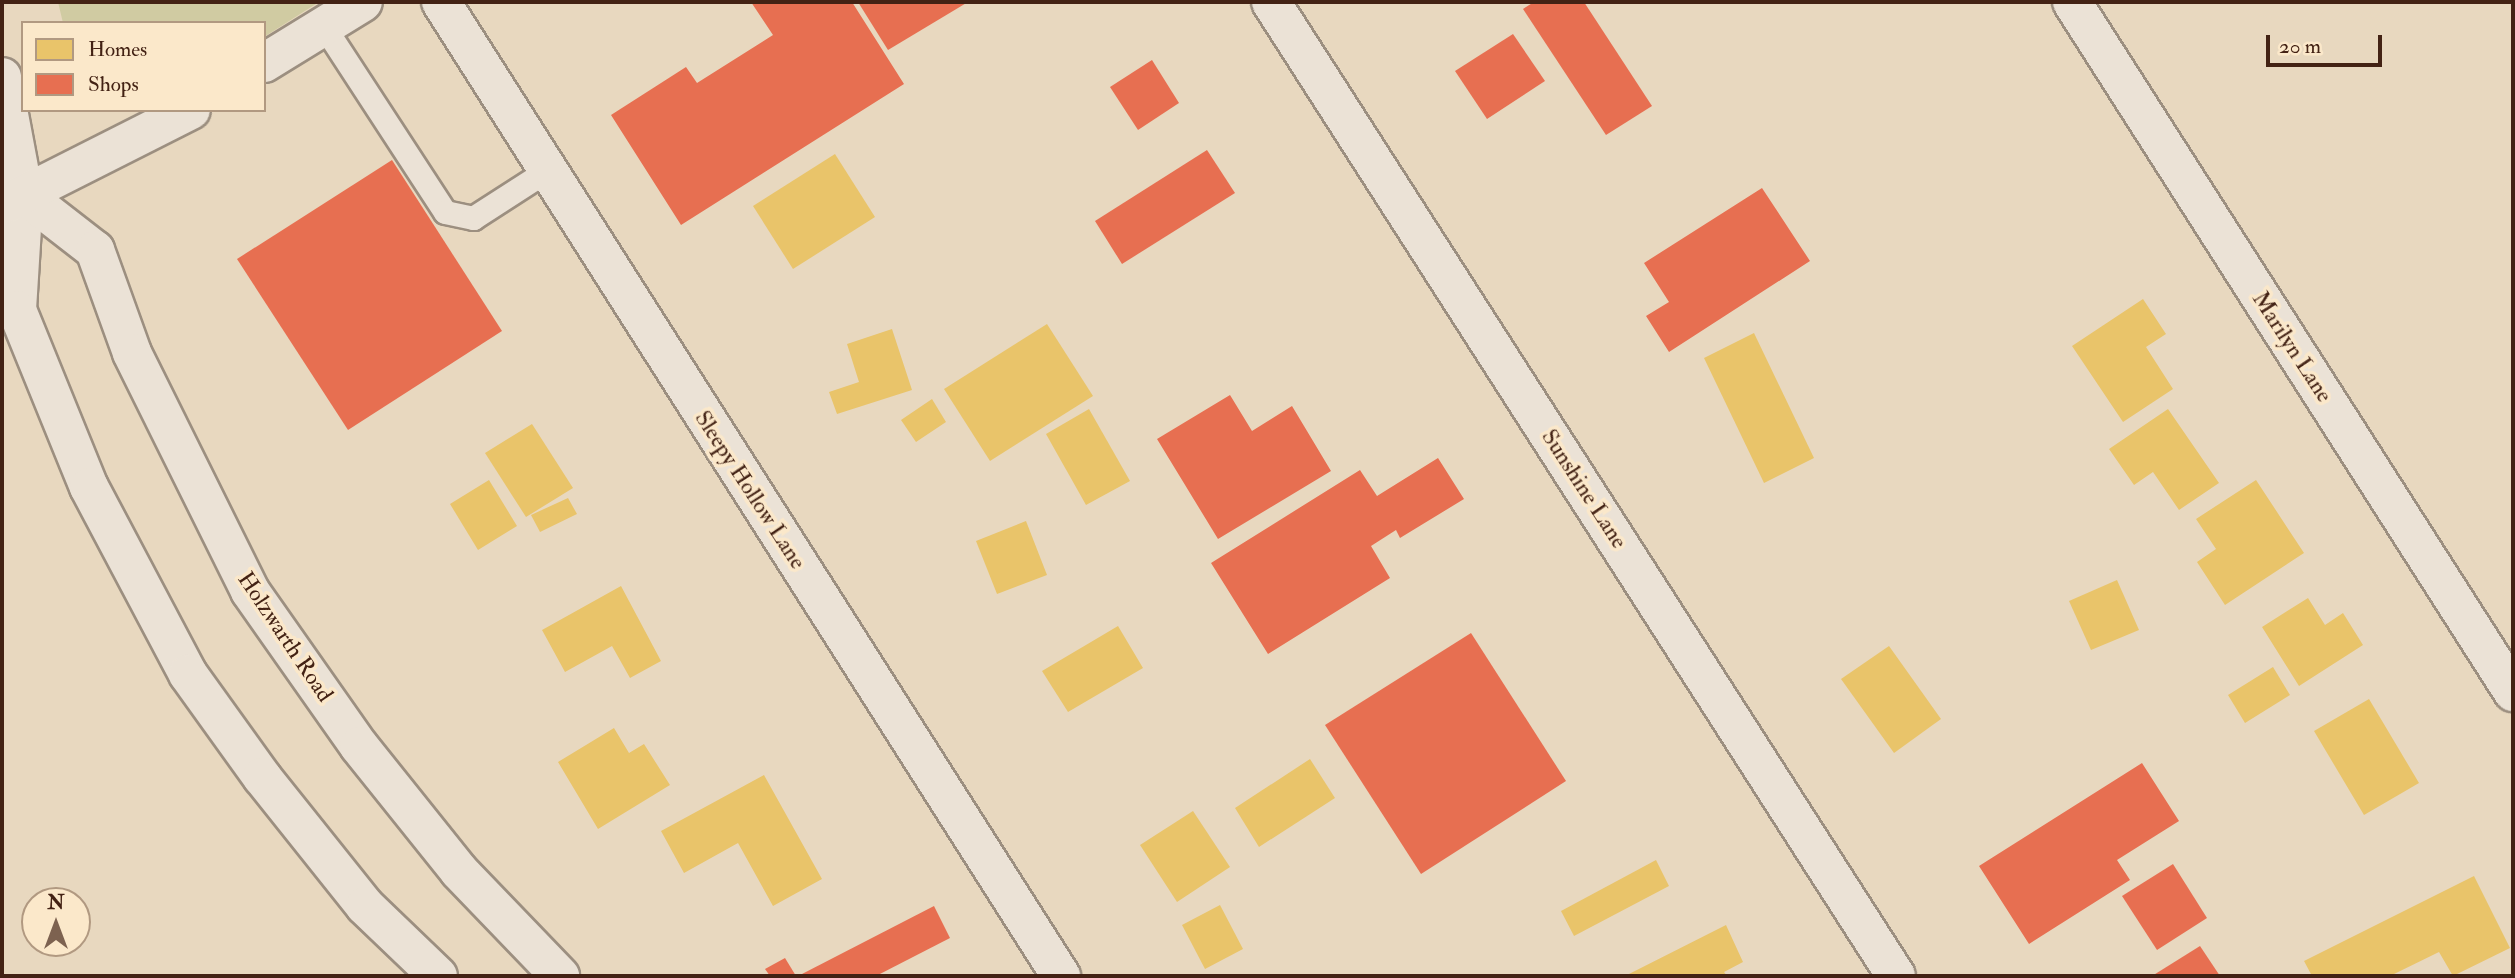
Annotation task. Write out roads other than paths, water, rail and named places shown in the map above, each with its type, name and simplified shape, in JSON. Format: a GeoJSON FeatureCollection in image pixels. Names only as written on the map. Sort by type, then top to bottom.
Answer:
{"type":"FeatureCollection","features":[{"type":"Feature","properties":{"kind":"street"},"geometry":{"type":"LineString","coordinates":[[266,62],[363,2]]}},
{"type":"Feature","properties":{"kind":"street","name":"Sleepy Hollow Lane"},"geometry":{"type":"LineString","coordinates":[[441,2],[546,171],[1062,976]]}},
{"type":"Feature","properties":{"kind":"street","name":"Sunshine Lane"},"geometry":{"type":"LineString","coordinates":[[1271,2],[1896,976]]}},
{"type":"Feature","properties":{"kind":"street","name":"Marilyn Lane"},"geometry":{"type":"LineString","coordinates":[[2072,2],[2513,692]]}},
{"type":"Feature","properties":{"kind":"street"},"geometry":{"type":"LineString","coordinates":[[2,77],[13,200],[17,310],[89,487],[188,674],[262,777],[365,906],[438,976]]}},
{"type":"Feature","properties":{"kind":"street"},"geometry":{"type":"LineString","coordinates":[[13,200],[187,112]]}},
{"type":"Feature","properties":{"kind":"street","name":"Holzwarth Road"},"geometry":{"type":"LineString","coordinates":[[13,200],[95,250],[132,353],[250,591],[367,756],[460,871],[560,976]]}},
{"type":"Feature","properties":{"kind":"street"},"geometry":{"type":"LineString","coordinates":[[2,351],[47,389]]}},
{"type":"Feature","properties":{"kind":"lane"},"geometry":{"type":"LineString","coordinates":[[323,25],[445,212],[473,218],[546,171]]}}]}
